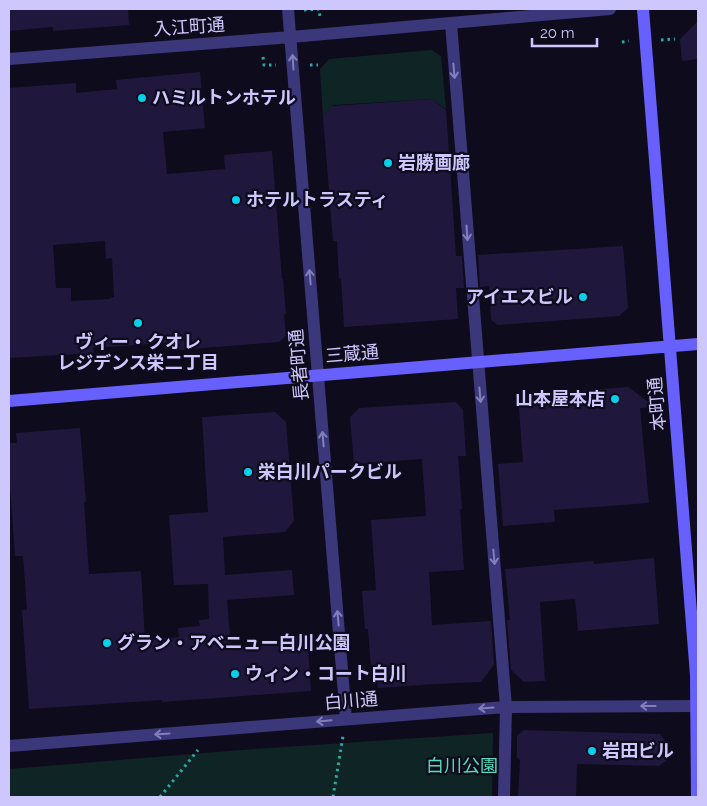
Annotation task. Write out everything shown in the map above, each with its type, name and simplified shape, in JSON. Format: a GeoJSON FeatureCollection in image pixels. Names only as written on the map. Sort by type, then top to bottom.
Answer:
{"type":"FeatureCollection","features":[{"type":"Feature","properties":{"kind":"street","name":"長者町通"},"geometry":{"type":"LineString","coordinates":[[288,9],[346,719]]}},
{"type":"Feature","properties":{"kind":"street","name":"入江町通"},"geometry":{"type":"LineString","coordinates":[[9,59],[610,9]]}},
{"type":"Feature","properties":{"kind":"street","name":"本町通"},"geometry":{"type":"LineString","coordinates":[[643,9],[697,675],[697,797]]}},
{"type":"Feature","properties":{"kind":"street"},"geometry":{"type":"LineString","coordinates":[[451,23],[506,707],[504,797]]}},
{"type":"Feature","properties":{"kind":"street","name":"三蔵通"},"geometry":{"type":"LineString","coordinates":[[9,401],[698,344]]}},
{"type":"Feature","properties":{"kind":"street","name":"白川通"},"geometry":{"type":"LineString","coordinates":[[9,746],[506,707],[697,706]]}},
{"type":"Feature","properties":{"kind":"path"},"geometry":{"type":"LineString","coordinates":[[333,797],[343,736]]}},
{"type":"Feature","properties":{"kind":"path"},"geometry":{"type":"LineString","coordinates":[[160,797],[198,750]]}},
{"type":"Feature","properties":{"kind":"green space"},"geometry":{"type":"Polygon","coordinates":[[[432,50],[441,56],[446,109],[432,99],[333,105],[323,117],[320,69],[329,59],[432,50]]]}},
{"type":"Feature","properties":{"kind":"green space","name":"白川公園"},"geometry":{"type":"Polygon","coordinates":[[[493,733],[492,797],[9,797],[9,769],[241,750],[493,733]]]}},
{"type":"Feature","properties":{"kind":"building"},"geometry":{"type":"Polygon","coordinates":[[[9,9],[128,9],[129,25],[53,31],[53,27],[9,31],[9,9]]]}},
{"type":"Feature","properties":{"kind":"building"},"geometry":{"type":"Polygon","coordinates":[[[698,21],[698,59],[682,61],[680,39],[698,21]]]}},
{"type":"Feature","properties":{"kind":"building"},"geometry":{"type":"Polygon","coordinates":[[[200,72],[205,128],[163,132],[167,174],[225,169],[224,155],[272,151],[286,314],[284,314],[286,336],[279,342],[179,350],[178,342],[93,348],[94,353],[9,358],[9,88],[76,83],[76,93],[117,89],[116,80],[200,72]],[[105,241],[53,245],[56,288],[71,288],[71,301],[110,299],[114,297],[112,258],[106,259],[105,241]]]}},
{"type":"Feature","properties":{"kind":"building"},"geometry":{"type":"Polygon","coordinates":[[[432,99],[446,110],[456,256],[462,256],[464,288],[456,288],[458,319],[344,327],[337,241],[333,241],[323,117],[332,106],[432,99]]]}},
{"type":"Feature","properties":{"kind":"building"},"geometry":{"type":"Polygon","coordinates":[[[623,246],[628,308],[619,316],[498,325],[491,320],[489,286],[480,287],[478,255],[623,246]]]}},
{"type":"Feature","properties":{"kind":"building"},"geometry":{"type":"Polygon","coordinates":[[[628,387],[655,407],[640,408],[649,503],[554,510],[555,522],[503,526],[498,464],[523,462],[518,395],[628,387]]]}},
{"type":"Feature","properties":{"kind":"building"},"geometry":{"type":"Polygon","coordinates":[[[456,402],[463,410],[466,456],[458,456],[464,570],[429,572],[432,625],[491,621],[494,665],[481,682],[378,688],[377,681],[372,681],[368,629],[365,629],[362,591],[376,590],[371,520],[426,516],[422,459],[354,464],[350,417],[359,408],[456,402]]]}},
{"type":"Feature","properties":{"kind":"building"},"geometry":{"type":"Polygon","coordinates":[[[275,412],[286,422],[294,521],[285,532],[223,537],[225,575],[292,570],[294,595],[227,600],[231,648],[284,644],[284,636],[307,634],[311,691],[29,709],[22,610],[27,610],[23,556],[15,556],[9,470],[9,443],[17,443],[16,433],[80,428],[89,574],[141,571],[145,640],[179,637],[178,628],[200,626],[199,620],[209,619],[208,584],[174,585],[169,515],[208,512],[202,417],[275,412]]]}},
{"type":"Feature","properties":{"kind":"building"},"geometry":{"type":"Polygon","coordinates":[[[654,558],[659,624],[578,631],[575,599],[540,602],[545,681],[524,682],[511,670],[507,620],[510,620],[505,569],[593,561],[594,564],[654,558]]]}},
{"type":"Feature","properties":{"kind":"building","name":"岩田ビル"},"geometry":{"type":"Polygon","coordinates":[[[524,730],[660,734],[666,743],[667,760],[659,766],[577,764],[576,797],[518,797],[520,760],[517,758],[517,736],[524,730]]]}},
{"type":"Feature","properties":{"kind":"place","name":"ハミルトンホテル"},"geometry":{"type":"Point","coordinates":[142,98]}},
{"type":"Feature","properties":{"kind":"place","name":"岩勝画廊"},"geometry":{"type":"Point","coordinates":[388,163]}},
{"type":"Feature","properties":{"kind":"place","name":"ホテルトラスティ"},"geometry":{"type":"Point","coordinates":[236,200]}},
{"type":"Feature","properties":{"kind":"place","name":"アイエスビル"},"geometry":{"type":"Point","coordinates":[583,297]}},
{"type":"Feature","properties":{"kind":"place","name":"ヴィー・クオレ レジデンス栄二丁目"},"geometry":{"type":"Point","coordinates":[138,323]}},
{"type":"Feature","properties":{"kind":"place","name":"山本屋本店"},"geometry":{"type":"Point","coordinates":[615,399]}},
{"type":"Feature","properties":{"kind":"place","name":"栄白川パークビル"},"geometry":{"type":"Point","coordinates":[248,472]}},
{"type":"Feature","properties":{"kind":"place","name":"グラン・アベニュー白川公園"},"geometry":{"type":"Point","coordinates":[107,643]}},
{"type":"Feature","properties":{"kind":"place","name":"ウィン・コート白川"},"geometry":{"type":"Point","coordinates":[235,674]}},
{"type":"Feature","properties":{"kind":"place","name":"岩田ビル"},"geometry":{"type":"Point","coordinates":[592,751]}}]}
